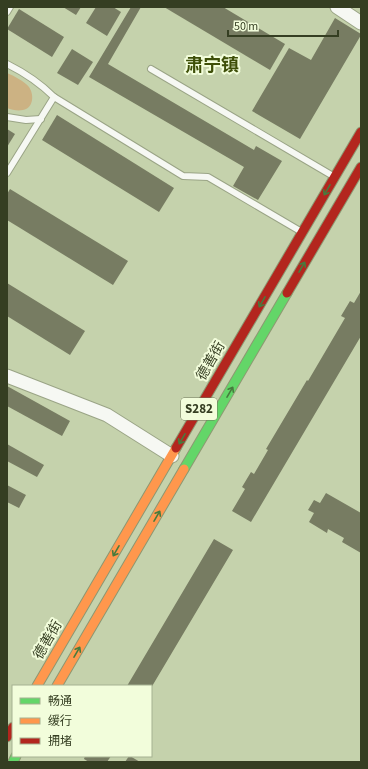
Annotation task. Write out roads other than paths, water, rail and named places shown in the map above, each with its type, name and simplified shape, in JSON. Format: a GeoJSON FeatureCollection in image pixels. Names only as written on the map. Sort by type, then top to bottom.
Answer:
{"type":"FeatureCollection","features":[{"type":"Feature","properties":{"kind":"main road","name":"德善街"},"geometry":{"type":"LineString","coordinates":[[38,685],[361,132]]}},
{"type":"Feature","properties":{"kind":"main road","name":"S282"},"geometry":{"type":"LineString","coordinates":[[58,685],[361,167]]}},
{"type":"Feature","properties":{"kind":"street"},"geometry":{"type":"LineString","coordinates":[[337,7],[361,23]]}},
{"type":"Feature","properties":{"kind":"street"},"geometry":{"type":"LineString","coordinates":[[7,376],[107,415],[172,456]]}},
{"type":"Feature","properties":{"kind":"lane"},"geometry":{"type":"LineString","coordinates":[[7,12],[10,7]]}},
{"type":"Feature","properties":{"kind":"lane"},"geometry":{"type":"LineString","coordinates":[[7,64],[29,76],[54,97],[183,176],[208,177],[302,233]]}},
{"type":"Feature","properties":{"kind":"lane"},"geometry":{"type":"LineString","coordinates":[[151,69],[335,177]]}},
{"type":"Feature","properties":{"kind":"lane"},"geometry":{"type":"LineString","coordinates":[[7,173],[54,97]]}},
{"type":"Feature","properties":{"kind":"lane"},"geometry":{"type":"LineString","coordinates":[[7,116],[26,120],[41,119]]}},
{"type":"Feature","properties":{"kind":"district","name":"肃宁镇"},"geometry":{"type":"Point","coordinates":[212,65]}}]}
